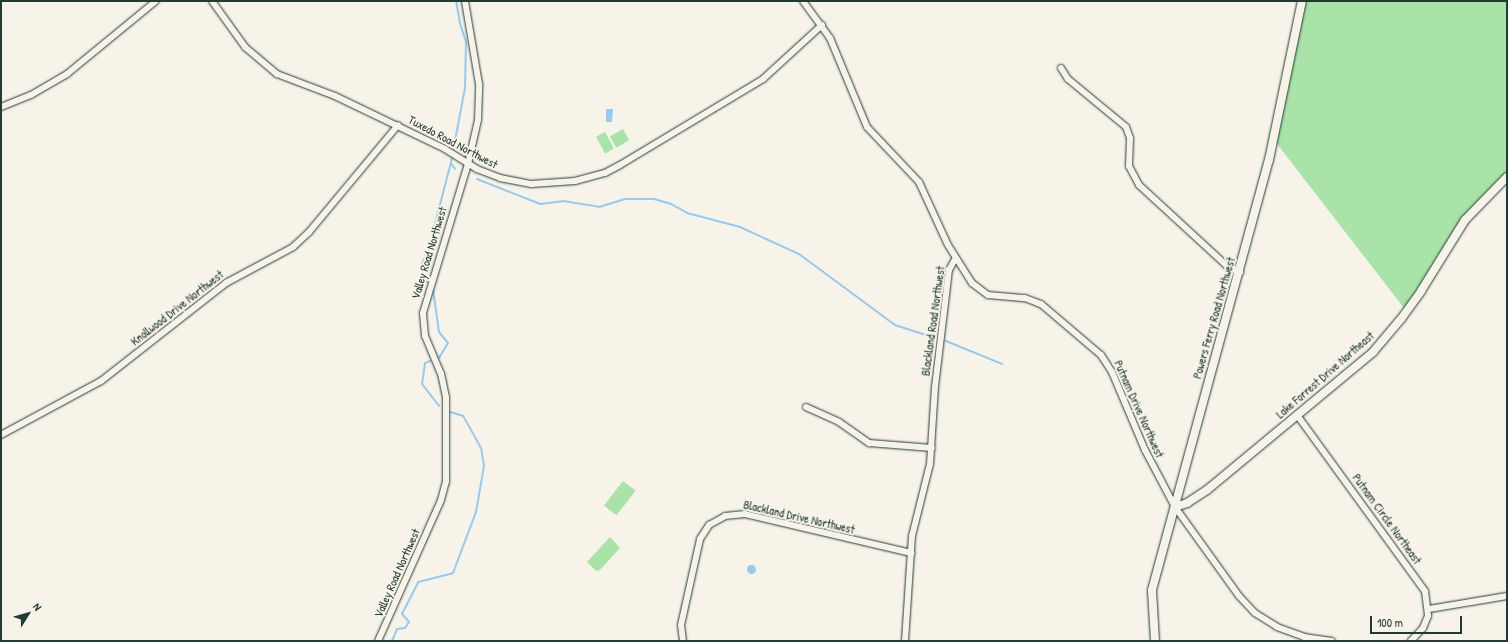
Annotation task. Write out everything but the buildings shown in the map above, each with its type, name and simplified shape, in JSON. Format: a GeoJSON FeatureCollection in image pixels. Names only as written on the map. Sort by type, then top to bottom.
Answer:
{"type":"FeatureCollection","features":[{"type":"Feature","properties":{"kind":"street"},"geometry":{"type":"LineString","coordinates":[[1,107],[31,95],[67,74],[156,1]]}},
{"type":"Feature","properties":{"kind":"street","name":"Tuxedo Road Northwest"},"geometry":{"type":"LineString","coordinates":[[212,1],[245,47],[277,74],[335,96],[398,125],[445,149],[468,164],[500,178],[531,184],[575,181],[605,173],[763,80],[822,25]]}},
{"type":"Feature","properties":{"kind":"street","name":"Valley Road Northwest"},"geometry":{"type":"LineString","coordinates":[[378,641],[441,500],[446,481],[446,397],[441,374],[425,336],[423,313],[477,130],[479,104],[478,78],[465,1]]}},
{"type":"Feature","properties":{"kind":"street","name":"Blackland Road Northwest"},"geometry":{"type":"LineString","coordinates":[[803,1],[822,25],[830,38],[867,127],[919,182],[956,259],[949,270],[935,387],[932,448],[927,477],[914,521],[905,641]]}},
{"type":"Feature","properties":{"kind":"street","name":"Powers Ferry Road Northwest"},"geometry":{"type":"LineString","coordinates":[[1155,641],[1152,590],[1270,160],[1302,1]]}},
{"type":"Feature","properties":{"kind":"street"},"geometry":{"type":"LineString","coordinates":[[1061,68],[1068,78],[1126,127],[1130,138],[1129,166],[1139,185],[1226,265],[1240,272]]}},
{"type":"Feature","properties":{"kind":"street","name":"Knollwood Drive Northwest"},"geometry":{"type":"LineString","coordinates":[[1,434],[101,381],[226,283],[293,247],[309,232],[398,125]]}},
{"type":"Feature","properties":{"kind":"street","name":"Lake Forrest Drive Northeast"},"geometry":{"type":"LineString","coordinates":[[1175,507],[1187,503],[1207,490],[1360,364],[1384,340],[1421,291],[1465,220],[1507,177]]}},
{"type":"Feature","properties":{"kind":"street","name":"Putnam Drive Northwest"},"geometry":{"type":"LineString","coordinates":[[956,259],[981,291],[994,296],[1025,298],[1041,304],[1101,355],[1112,372],[1145,450],[1175,507]]}},
{"type":"Feature","properties":{"kind":"street"},"geometry":{"type":"LineString","coordinates":[[806,407],[839,422],[870,443],[932,448]]}},
{"type":"Feature","properties":{"kind":"street","name":"Putnam Circle Northeast"},"geometry":{"type":"LineString","coordinates":[[1297,415],[1422,585],[1429,609]]}},
{"type":"Feature","properties":{"kind":"street"},"geometry":{"type":"LineString","coordinates":[[1175,507],[1239,596],[1256,613],[1287,632],[1332,641]]}},
{"type":"Feature","properties":{"kind":"street","name":"Blackland Drive Northwest"},"geometry":{"type":"LineString","coordinates":[[683,641],[681,624],[700,539],[709,525],[725,516],[745,514],[911,553]]}},
{"type":"Feature","properties":{"kind":"street"},"geometry":{"type":"LineString","coordinates":[[1411,641],[1423,628],[1429,609],[1507,596]]}},
{"type":"Feature","properties":{"kind":"green space"},"geometry":{"type":"Polygon","coordinates":[[[1302,1],[1507,1],[1507,178],[1467,214],[1407,312],[1271,136],[1302,1]]]}},
{"type":"Feature","properties":{"kind":"green space"},"geometry":{"type":"Polygon","coordinates":[[[623,129],[629,140],[616,148],[610,136],[623,129]]]}},
{"type":"Feature","properties":{"kind":"green space"},"geometry":{"type":"Polygon","coordinates":[[[605,132],[614,149],[605,153],[596,137],[605,132]]]}},
{"type":"Feature","properties":{"kind":"green space"},"geometry":{"type":"Polygon","coordinates":[[[623,481],[636,491],[617,515],[604,505],[623,481]]]}},
{"type":"Feature","properties":{"kind":"green space"},"geometry":{"type":"Polygon","coordinates":[[[610,537],[620,548],[600,570],[596,571],[587,562],[610,537]]]}},
{"type":"Feature","properties":{"kind":"water"},"geometry":{"type":"Polygon","coordinates":[[[606,109],[613,109],[612,122],[606,122],[606,109]]]}},
{"type":"Feature","properties":{"kind":"water"},"geometry":{"type":"Polygon","coordinates":[[[749,565],[753,565],[755,569],[753,573],[749,573],[747,571],[747,567],[749,565]]]}},
{"type":"Feature","properties":{"kind":"waterway"},"geometry":{"type":"LineString","coordinates":[[427,282],[420,268],[428,251],[451,162],[465,88],[466,42],[460,23],[456,1]]}},
{"type":"Feature","properties":{"kind":"waterway"},"geometry":{"type":"LineString","coordinates":[[451,163],[455,169]]}},
{"type":"Feature","properties":{"kind":"waterway"},"geometry":{"type":"LineString","coordinates":[[477,179],[540,204],[563,201],[599,207],[626,199],[654,199],[671,204],[687,213],[740,227],[799,254],[895,325],[932,337]]}},
{"type":"Feature","properties":{"kind":"waterway"},"geometry":{"type":"LineString","coordinates":[[433,289],[439,332],[448,343],[439,358]]}},
{"type":"Feature","properties":{"kind":"waterway"},"geometry":{"type":"LineString","coordinates":[[946,341],[1002,364]]}},
{"type":"Feature","properties":{"kind":"waterway"},"geometry":{"type":"LineString","coordinates":[[430,361],[425,363],[422,384],[439,406]]}},
{"type":"Feature","properties":{"kind":"waterway"},"geometry":{"type":"LineString","coordinates":[[392,641],[397,629],[405,628],[409,622],[402,614],[418,582],[453,573],[476,512],[484,466],[481,448],[463,416],[451,412]]}}]}
